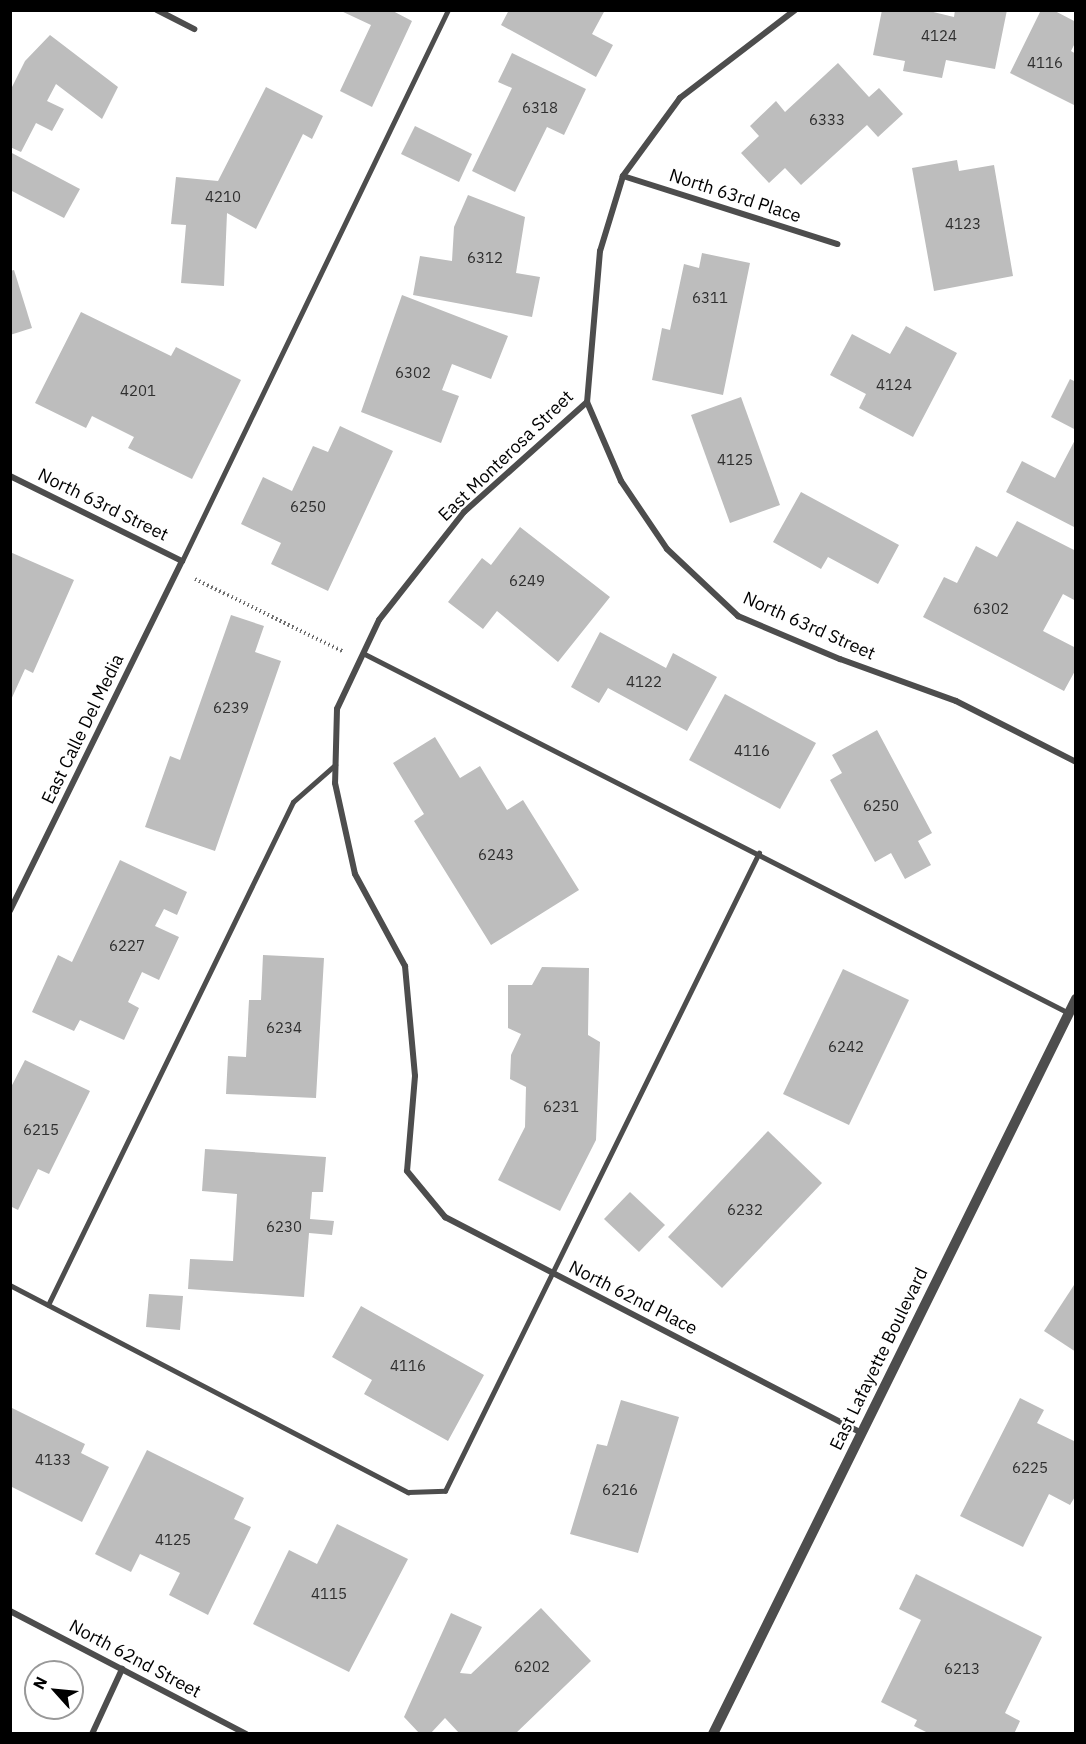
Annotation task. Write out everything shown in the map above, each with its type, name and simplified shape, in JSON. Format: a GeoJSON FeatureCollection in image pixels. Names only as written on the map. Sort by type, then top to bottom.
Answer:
{"type":"FeatureCollection","features":[{"type":"Feature","properties":{"kind":"street"},"geometry":{"type":"LineString","coordinates":[[157,10],[194,28]]}},
{"type":"Feature","properties":{"kind":"street","name":"East Monterosa Street"},"geometry":{"type":"LineString","coordinates":[[407,1171],[415,1076],[405,966],[355,874],[335,783],[337,709],[361,652],[379,620],[464,512],[587,402],[600,251],[623,176],[680,98],[795,10]]}},
{"type":"Feature","properties":{"kind":"street","name":"North 63rd Place"},"geometry":{"type":"LineString","coordinates":[[623,176],[837,244]]}},
{"type":"Feature","properties":{"kind":"street","name":"North 63rd Street"},"geometry":{"type":"LineString","coordinates":[[587,402],[621,481],[667,549],[738,616],[840,659],[956,701],[1076,762]]}},
{"type":"Feature","properties":{"kind":"street","name":"North 63rd Street"},"geometry":{"type":"LineString","coordinates":[[10,476],[182,561]]}},
{"type":"Feature","properties":{"kind":"street","name":"East Calle Del Media"},"geometry":{"type":"LineString","coordinates":[[10,911],[182,561]]}},
{"type":"Feature","properties":{"kind":"street","name":"East Lafayette Boulevard"},"geometry":{"type":"LineString","coordinates":[[713,1734],[1076,999]]}},
{"type":"Feature","properties":{"kind":"street","name":"North 62nd Place"},"geometry":{"type":"LineString","coordinates":[[407,1171],[445,1217],[861,1433]]}},
{"type":"Feature","properties":{"kind":"street","name":"North 62nd Street"},"geometry":{"type":"LineString","coordinates":[[10,1611],[246,1734]]}},
{"type":"Feature","properties":{"kind":"street"},"geometry":{"type":"LineString","coordinates":[[92,1734],[122,1669]]}},
{"type":"Feature","properties":{"kind":"lane"},"geometry":{"type":"LineString","coordinates":[[182,561],[448,10]]}},
{"type":"Feature","properties":{"kind":"lane"},"geometry":{"type":"LineString","coordinates":[[361,652],[1069,1013]]}},
{"type":"Feature","properties":{"kind":"lane"},"geometry":{"type":"LineString","coordinates":[[48,1305],[293,802],[335,765]]}},
{"type":"Feature","properties":{"kind":"lane"},"geometry":{"type":"LineString","coordinates":[[10,1285],[408,1492],[445,1491],[554,1274],[759,853]]}},
{"type":"Feature","properties":{"kind":"path"},"geometry":{"type":"LineString","coordinates":[[175,575],[204,580],[358,660]]}},
{"type":"Feature","properties":{"kind":"building"},"geometry":{"type":"Polygon","coordinates":[[[339,10],[391,10],[412,21],[372,107],[340,91],[371,25],[339,10]]]}},
{"type":"Feature","properties":{"kind":"building"},"geometry":{"type":"Polygon","coordinates":[[[509,10],[605,10],[592,34],[613,45],[596,77],[501,25],[509,10]]]}},
{"type":"Feature","properties":{"kind":"building"},"geometry":{"type":"Polygon","coordinates":[[[882,10],[925,10],[954,17],[955,10],[1007,10],[995,69],[946,60],[942,78],[903,71],[905,61],[873,55],[882,10]]]}},
{"type":"Feature","properties":{"kind":"building"},"geometry":{"type":"Polygon","coordinates":[[[1041,10],[1053,10],[1076,22],[1076,41],[1071,51],[1076,54],[1076,106],[1010,73],[1041,10]]]}},
{"type":"Feature","properties":{"kind":"building"},"geometry":{"type":"Polygon","coordinates":[[[50,35],[118,87],[102,119],[56,84],[47,101],[64,109],[52,131],[36,123],[21,152],[10,147],[10,91],[25,61],[50,35]]]}},
{"type":"Feature","properties":{"kind":"building"},"geometry":{"type":"Polygon","coordinates":[[[512,53],[586,89],[564,135],[547,127],[515,192],[472,171],[512,88],[498,82],[512,53]]]}},
{"type":"Feature","properties":{"kind":"building"},"geometry":{"type":"Polygon","coordinates":[[[838,63],[869,97],[879,88],[903,114],[878,137],[867,125],[801,185],[785,168],[769,183],[741,153],[759,136],[750,126],[776,101],[785,112],[838,63]]]}},
{"type":"Feature","properties":{"kind":"building"},"geometry":{"type":"Polygon","coordinates":[[[266,87],[323,116],[312,139],[303,134],[256,229],[227,213],[224,286],[181,283],[186,225],[171,224],[176,177],[218,181],[266,87]]]}},
{"type":"Feature","properties":{"kind":"building"},"geometry":{"type":"Polygon","coordinates":[[[415,126],[472,154],[459,182],[401,154],[415,126]]]}},
{"type":"Feature","properties":{"kind":"building"},"geometry":{"type":"Polygon","coordinates":[[[10,152],[80,189],[64,218],[10,190],[10,152]]]}},
{"type":"Feature","properties":{"kind":"building"},"geometry":{"type":"Polygon","coordinates":[[[957,160],[959,171],[994,165],[1013,276],[934,291],[912,168],[957,160]]]}},
{"type":"Feature","properties":{"kind":"building"},"geometry":{"type":"Polygon","coordinates":[[[468,195],[525,217],[516,273],[540,277],[532,317],[413,295],[420,256],[452,261],[454,227],[468,195]]]}},
{"type":"Feature","properties":{"kind":"building"},"geometry":{"type":"Polygon","coordinates":[[[702,253],[750,263],[723,395],[652,380],[662,328],[670,330],[684,264],[699,268],[702,253]]]}},
{"type":"Feature","properties":{"kind":"building"},"geometry":{"type":"Polygon","coordinates":[[[14,270],[32,328],[10,335],[10,271],[14,270]]]}},
{"type":"Feature","properties":{"kind":"building"},"geometry":{"type":"Polygon","coordinates":[[[402,295],[508,336],[491,379],[452,364],[442,390],[459,396],[441,443],[361,412],[402,295]]]}},
{"type":"Feature","properties":{"kind":"building"},"geometry":{"type":"Polygon","coordinates":[[[81,312],[171,356],[176,347],[241,380],[192,479],[128,448],[134,437],[92,416],[86,428],[35,403],[81,312]]]}},
{"type":"Feature","properties":{"kind":"building"},"geometry":{"type":"Polygon","coordinates":[[[906,326],[957,353],[913,437],[859,408],[866,394],[830,375],[852,334],[890,354],[906,326]]]}},
{"type":"Feature","properties":{"kind":"building"},"geometry":{"type":"Polygon","coordinates":[[[1070,379],[1076,382],[1076,430],[1051,417],[1070,379]]]}},
{"type":"Feature","properties":{"kind":"building"},"geometry":{"type":"Polygon","coordinates":[[[741,397],[780,505],[730,523],[691,415],[741,397]]]}},
{"type":"Feature","properties":{"kind":"building"},"geometry":{"type":"Polygon","coordinates":[[[340,426],[393,451],[328,591],[271,564],[281,543],[241,524],[263,477],[292,491],[313,446],[328,452],[340,426]]]}},
{"type":"Feature","properties":{"kind":"building"},"geometry":{"type":"Polygon","coordinates":[[[1076,438],[1076,528],[1006,492],[1022,461],[1055,478],[1076,438]]]}},
{"type":"Feature","properties":{"kind":"building"},"geometry":{"type":"Polygon","coordinates":[[[801,492],[899,545],[878,584],[828,557],[821,569],[773,542],[801,492]]]}},
{"type":"Feature","properties":{"kind":"building"},"geometry":{"type":"Polygon","coordinates":[[[1017,521],[1076,551],[1076,601],[1063,594],[1043,631],[1076,648],[1076,669],[1064,691],[923,617],[944,577],[957,583],[976,546],[997,557],[1017,521]]]}},
{"type":"Feature","properties":{"kind":"building"},"geometry":{"type":"Polygon","coordinates":[[[520,527],[610,597],[558,662],[497,611],[483,629],[448,602],[482,558],[491,565],[520,527]]]}},
{"type":"Feature","properties":{"kind":"building"},"geometry":{"type":"Polygon","coordinates":[[[10,552],[74,580],[33,673],[25,669],[10,702],[10,552]]]}},
{"type":"Feature","properties":{"kind":"building"},"geometry":{"type":"Polygon","coordinates":[[[231,615],[264,626],[255,652],[281,661],[215,851],[145,827],[170,756],[180,760],[231,615]]]}},
{"type":"Feature","properties":{"kind":"building"},"geometry":{"type":"Polygon","coordinates":[[[600,632],[666,668],[673,653],[717,677],[687,731],[608,688],[599,703],[571,687],[600,632]]]}},
{"type":"Feature","properties":{"kind":"building"},"geometry":{"type":"Polygon","coordinates":[[[725,694],[816,743],[780,809],[689,760],[725,694]]]}},
{"type":"Feature","properties":{"kind":"building"},"geometry":{"type":"Polygon","coordinates":[[[877,730],[932,833],[918,841],[931,865],[905,879],[891,853],[875,862],[830,780],[842,773],[832,755],[877,730]]]}},
{"type":"Feature","properties":{"kind":"building"},"geometry":{"type":"Polygon","coordinates":[[[435,737],[460,778],[480,766],[507,810],[523,800],[579,890],[491,945],[414,821],[424,814],[393,763],[435,737]]]}},
{"type":"Feature","properties":{"kind":"building"},"geometry":{"type":"Polygon","coordinates":[[[120,860],[187,892],[177,915],[164,909],[155,926],[179,937],[159,980],[142,972],[128,1002],[139,1008],[124,1040],[80,1020],[74,1031],[32,1012],[58,955],[72,962],[120,860]]]}},
{"type":"Feature","properties":{"kind":"building"},"geometry":{"type":"Polygon","coordinates":[[[263,955],[324,958],[316,1098],[226,1094],[228,1056],[246,1057],[249,1000],[261,1000],[263,955]]]}},
{"type":"Feature","properties":{"kind":"building"},"geometry":{"type":"Polygon","coordinates":[[[542,967],[589,968],[588,1035],[600,1042],[596,1140],[560,1211],[498,1180],[525,1127],[526,1087],[510,1079],[511,1055],[521,1034],[508,1028],[508,985],[532,985],[542,967]]]}},
{"type":"Feature","properties":{"kind":"building"},"geometry":{"type":"Polygon","coordinates":[[[843,969],[909,1000],[849,1125],[783,1094],[843,969]]]}},
{"type":"Feature","properties":{"kind":"building"},"geometry":{"type":"Polygon","coordinates":[[[25,1060],[90,1091],[49,1174],[38,1169],[18,1210],[10,1206],[10,1089],[25,1060]]]}},
{"type":"Feature","properties":{"kind":"building"},"geometry":{"type":"Polygon","coordinates":[[[768,1131],[822,1183],[722,1288],[668,1237],[768,1131]]]}},
{"type":"Feature","properties":{"kind":"building"},"geometry":{"type":"Polygon","coordinates":[[[205,1149],[326,1157],[323,1192],[312,1192],[310,1219],[334,1221],[332,1235],[309,1233],[304,1297],[188,1289],[190,1259],[233,1261],[237,1194],[202,1191],[205,1149]]]}},
{"type":"Feature","properties":{"kind":"building"},"geometry":{"type":"Polygon","coordinates":[[[630,1192],[665,1225],[639,1252],[604,1219],[630,1192]]]}},
{"type":"Feature","properties":{"kind":"building"},"geometry":{"type":"Polygon","coordinates":[[[1076,1282],[1076,1352],[1044,1331],[1076,1282]]]}},
{"type":"Feature","properties":{"kind":"building"},"geometry":{"type":"Polygon","coordinates":[[[149,1294],[183,1296],[180,1330],[146,1327],[149,1294]]]}},
{"type":"Feature","properties":{"kind":"building"},"geometry":{"type":"Polygon","coordinates":[[[361,1306],[484,1375],[448,1441],[364,1394],[372,1380],[332,1357],[361,1306]]]}},
{"type":"Feature","properties":{"kind":"building"},"geometry":{"type":"Polygon","coordinates":[[[1020,1398],[1044,1410],[1037,1423],[1076,1442],[1076,1495],[1070,1505],[1049,1494],[1023,1547],[960,1516],[1020,1398]]]}},
{"type":"Feature","properties":{"kind":"building"},"geometry":{"type":"Polygon","coordinates":[[[621,1400],[679,1417],[638,1553],[570,1534],[597,1444],[607,1446],[621,1400]]]}},
{"type":"Feature","properties":{"kind":"building"},"geometry":{"type":"Polygon","coordinates":[[[10,1407],[85,1444],[81,1453],[109,1467],[82,1522],[10,1486],[10,1407]]]}},
{"type":"Feature","properties":{"kind":"building"},"geometry":{"type":"Polygon","coordinates":[[[147,1450],[244,1498],[234,1519],[251,1527],[208,1615],[169,1595],[180,1573],[140,1554],[131,1572],[95,1554],[147,1450]]]}},
{"type":"Feature","properties":{"kind":"building"},"geometry":{"type":"Polygon","coordinates":[[[337,1524],[408,1559],[349,1672],[253,1624],[289,1550],[317,1564],[337,1524]]]}},
{"type":"Feature","properties":{"kind":"building"},"geometry":{"type":"Polygon","coordinates":[[[916,1574],[1042,1637],[1005,1713],[1020,1721],[1014,1734],[930,1734],[914,1726],[917,1720],[881,1702],[921,1620],[899,1609],[916,1574]]]}},
{"type":"Feature","properties":{"kind":"building"},"geometry":{"type":"Polygon","coordinates":[[[541,1608],[591,1661],[515,1734],[460,1734],[445,1718],[430,1734],[420,1734],[404,1717],[451,1613],[482,1627],[460,1673],[471,1674],[541,1608]]]}}]}
